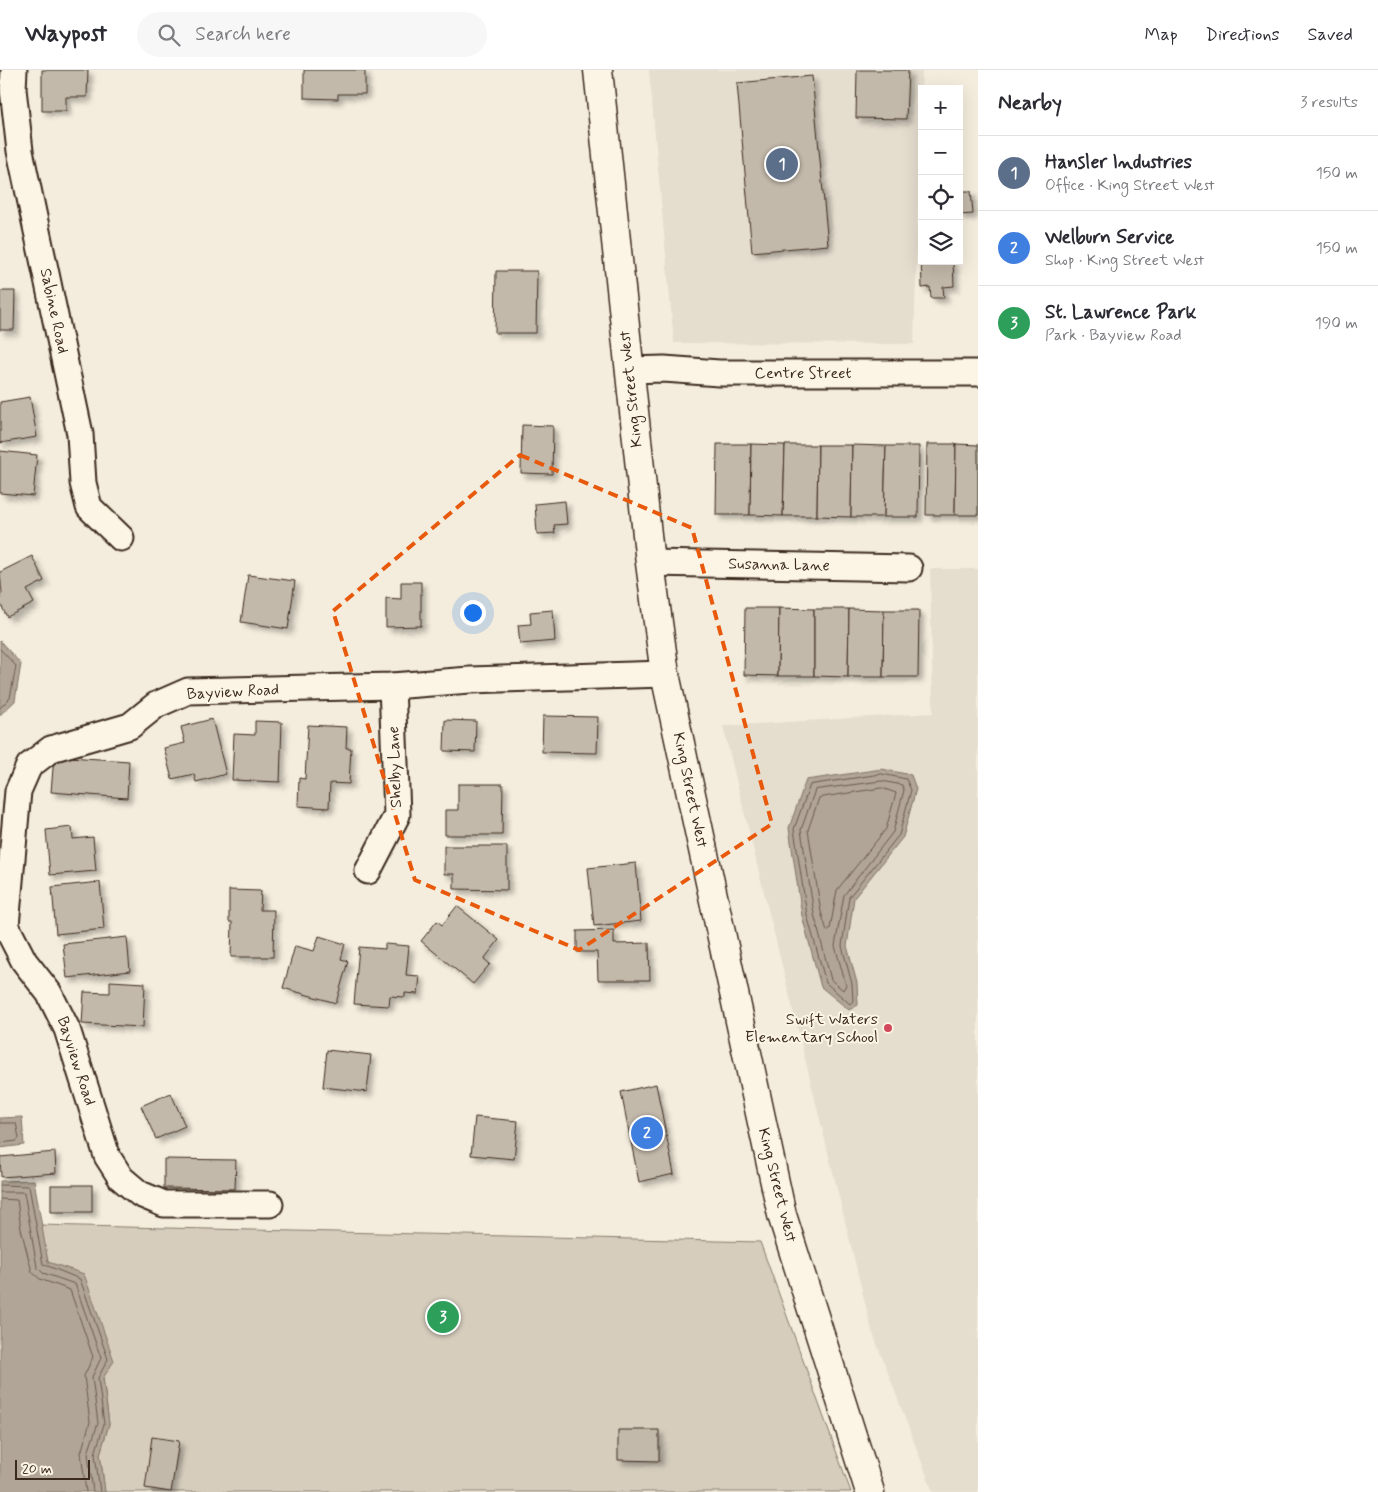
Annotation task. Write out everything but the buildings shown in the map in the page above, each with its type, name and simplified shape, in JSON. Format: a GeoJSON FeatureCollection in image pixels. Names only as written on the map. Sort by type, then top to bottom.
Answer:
{"type":"FeatureCollection","features":[{"type":"Feature","properties":{"kind":"main road","name":"King Street West"},"geometry":{"type":"LineString","coordinates":[[598,70],[650,562],[665,674],[782,1215],[870,1492]]}},
{"type":"Feature","properties":{"kind":"street","name":"Sabine Road"},"geometry":{"type":"LineString","coordinates":[[14,70],[13,89],[20,151],[80,434],[83,483],[89,507],[121,538]]}},
{"type":"Feature","properties":{"kind":"street","name":"Centre Street"},"geometry":{"type":"LineString","coordinates":[[629,370],[664,369],[719,373],[978,373]]}},
{"type":"Feature","properties":{"kind":"street","name":"Susanna Lane"},"geometry":{"type":"LineString","coordinates":[[650,562],[909,568]]}},
{"type":"Feature","properties":{"kind":"street","name":"Bayview Road"},"geometry":{"type":"LineString","coordinates":[[270,1204],[164,1204],[140,1194],[120,1178],[108,1156],[67,1029],[59,1010],[49,992],[24,961],[6,926],[18,791],[29,766],[51,749],[130,726],[156,705],[188,691],[392,686],[470,680],[665,674]]}},
{"type":"Feature","properties":{"kind":"street","name":"Shelby Lane"},"geometry":{"type":"LineString","coordinates":[[368,871],[397,814],[392,686]]}},
{"type":"Feature","properties":{"kind":"highlighted area"},"geometry":{"type":"Polygon","coordinates":[[[520,455],[692,528],[772,824],[579,950],[415,880],[333,611],[520,455]]]}},
{"type":"Feature","properties":{"kind":"shaded area"},"geometry":{"type":"Polygon","coordinates":[[[649,70],[922,70],[922,85],[918,85],[918,207],[914,344],[674,343],[649,70]]]}},
{"type":"Feature","properties":{"kind":"shaded area","name":"Swift Waters Elementary School"},"geometry":{"type":"Polygon","coordinates":[[[930,569],[978,569],[978,1492],[933,1492],[872,1331],[723,726],[933,713],[930,569]]]}},
{"type":"Feature","properties":{"kind":"shaded area"},"geometry":{"type":"Polygon","coordinates":[[[40,1225],[760,1242],[851,1492],[105,1492],[100,1454],[109,1424],[103,1378],[48,1262],[40,1225]]]}},
{"type":"Feature","properties":{"kind":"water"},"geometry":{"type":"Polygon","coordinates":[[[0,641],[21,664],[15,701],[0,715],[0,641]]]}},
{"type":"Feature","properties":{"kind":"water"},"geometry":{"type":"Polygon","coordinates":[[[882,769],[911,775],[916,789],[903,837],[854,898],[847,946],[857,983],[858,1005],[849,1010],[821,987],[802,916],[789,828],[806,780],[882,769]]]}},
{"type":"Feature","properties":{"kind":"water"},"geometry":{"type":"Polygon","coordinates":[[[22,1117],[24,1145],[0,1148],[0,1118],[22,1117]]]}},
{"type":"Feature","properties":{"kind":"water"},"geometry":{"type":"Polygon","coordinates":[[[34,1180],[48,1262],[84,1274],[114,1361],[103,1378],[109,1424],[100,1454],[105,1492],[0,1492],[0,1181],[34,1180]]]}},
{"type":"Feature","properties":{"kind":"place","name":"Hansler Industries"},"geometry":{"type":"Point","coordinates":[782,164]}},
{"type":"Feature","properties":{"kind":"place","name":"Swift Waters Elementary School"},"geometry":{"type":"Point","coordinates":[888,1028]}},
{"type":"Feature","properties":{"kind":"place","name":"Welburn Service"},"geometry":{"type":"Point","coordinates":[647,1133]}},
{"type":"Feature","properties":{"kind":"place","name":"St. Lawrence Park"},"geometry":{"type":"Point","coordinates":[443,1317]}}]}
